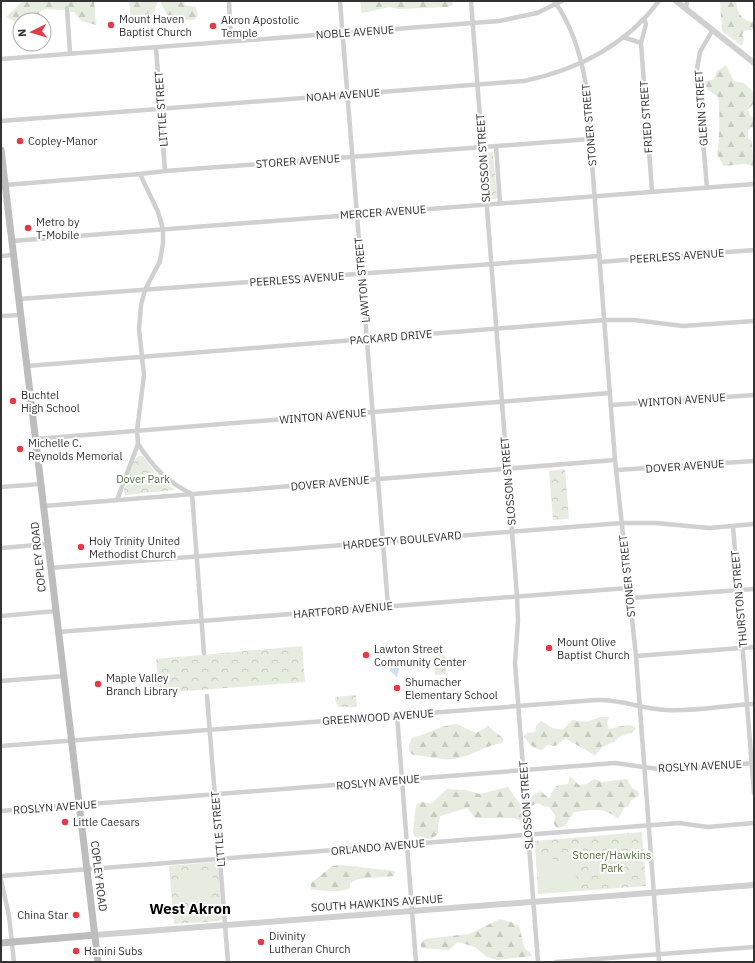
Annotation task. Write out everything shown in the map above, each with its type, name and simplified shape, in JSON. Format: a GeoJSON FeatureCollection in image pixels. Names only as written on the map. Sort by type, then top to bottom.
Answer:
{"type":"FeatureCollection","features":[{"type":"Feature","properties":{"kind":"main road","name":"COPLEY ROAD"},"geometry":{"type":"LineString","coordinates":[[1,150],[5,185],[4,197],[14,255],[98,962]]}},
{"type":"Feature","properties":{"kind":"main road","name":"SOUTH HAWKINS AVENUE"},"geometry":{"type":"LineString","coordinates":[[1,944],[95,935]]}},
{"type":"Feature","properties":{"kind":"street"},"geometry":{"type":"LineString","coordinates":[[229,1],[231,41]]}},
{"type":"Feature","properties":{"kind":"street","name":"LAWTON STREET"},"geometry":{"type":"LineString","coordinates":[[340,1],[388,606]]}},
{"type":"Feature","properties":{"kind":"street","name":"SLOSSON STREET"},"geometry":{"type":"LineString","coordinates":[[471,1],[517,596],[518,621],[515,663],[538,962]]}},
{"type":"Feature","properties":{"kind":"street","name":"NOBLE AVENUE"},"geometry":{"type":"LineString","coordinates":[[1,59],[70,52],[473,23],[523,17],[556,2],[562,1]]}},
{"type":"Feature","properties":{"kind":"street","name":"NOAH AVENUE"},"geometry":{"type":"LineString","coordinates":[[1,121],[531,80],[555,74],[581,63],[623,38],[644,19],[659,1]]}},
{"type":"Feature","properties":{"kind":"street"},"geometry":{"type":"LineString","coordinates":[[676,1],[754,63]]}},
{"type":"Feature","properties":{"kind":"street"},"geometry":{"type":"LineString","coordinates":[[686,9],[687,1]]}},
{"type":"Feature","properties":{"kind":"street","name":"STONER STREET"},"geometry":{"type":"LineString","coordinates":[[556,2],[570,30],[581,63],[586,85],[615,460],[636,656],[647,826],[659,962]]}},
{"type":"Feature","properties":{"kind":"street"},"geometry":{"type":"LineString","coordinates":[[67,8],[70,52]]}},
{"type":"Feature","properties":{"kind":"street","name":"FRIED STREET"},"geometry":{"type":"LineString","coordinates":[[644,19],[646,24],[641,43],[652,191]]}},
{"type":"Feature","properties":{"kind":"street","name":"GLENN STREET"},"geometry":{"type":"LineString","coordinates":[[707,188],[697,69],[700,52],[712,31]]}},
{"type":"Feature","properties":{"kind":"street"},"geometry":{"type":"LineString","coordinates":[[623,38],[641,43]]}},
{"type":"Feature","properties":{"kind":"street","name":"LITTLE STREET"},"geometry":{"type":"LineString","coordinates":[[156,47],[165,171]]}},
{"type":"Feature","properties":{"kind":"street","name":"STORER AVENUE"},"geometry":{"type":"LineString","coordinates":[[5,185],[352,156],[590,139]]}},
{"type":"Feature","properties":{"kind":"street"},"geometry":{"type":"LineString","coordinates":[[496,146],[500,203]]}},
{"type":"Feature","properties":{"kind":"street"},"geometry":{"type":"LineString","coordinates":[[117,500],[138,444],[137,431],[144,374],[139,322],[145,290],[160,261],[163,243],[163,229],[157,209],[140,174]]}},
{"type":"Feature","properties":{"kind":"street","name":"MERCER AVENUE"},"geometry":{"type":"LineString","coordinates":[[12,241],[754,184]]}},
{"type":"Feature","properties":{"kind":"street","name":"PEERLESS AVENUE"},"geometry":{"type":"LineString","coordinates":[[600,262],[754,250]]}},
{"type":"Feature","properties":{"kind":"street"},"geometry":{"type":"LineString","coordinates":[[1,256],[14,255]]}},
{"type":"Feature","properties":{"kind":"street","name":"PEERLESS AVENUE"},"geometry":{"type":"LineString","coordinates":[[19,299],[600,256]]}},
{"type":"Feature","properties":{"kind":"street"},"geometry":{"type":"LineString","coordinates":[[1,316],[20,314]]}},
{"type":"Feature","properties":{"kind":"street","name":"PACKARD DRIVE"},"geometry":{"type":"LineString","coordinates":[[27,366],[605,320],[634,320],[683,326],[754,321]]}},
{"type":"Feature","properties":{"kind":"street","name":"WINTON AVENUE"},"geometry":{"type":"LineString","coordinates":[[35,439],[610,393]]}},
{"type":"Feature","properties":{"kind":"street","name":"WINTON AVENUE"},"geometry":{"type":"LineString","coordinates":[[611,405],[754,395]]}},
{"type":"Feature","properties":{"kind":"street"},"geometry":{"type":"LineString","coordinates":[[138,444],[163,477],[174,486],[192,494],[204,653]]}},
{"type":"Feature","properties":{"kind":"street","name":"DOVER AVENUE"},"geometry":{"type":"LineString","coordinates":[[44,506],[615,460]]}},
{"type":"Feature","properties":{"kind":"street","name":"DOVER AVENUE"},"geometry":{"type":"LineString","coordinates":[[617,470],[754,460]]}},
{"type":"Feature","properties":{"kind":"street"},"geometry":{"type":"LineString","coordinates":[[1,487],[41,484]]}},
{"type":"Feature","properties":{"kind":"street","name":"HARDESTY BOULEVARD"},"geometry":{"type":"LineString","coordinates":[[50,568],[622,523],[656,523],[695,527],[754,524]]}},
{"type":"Feature","properties":{"kind":"street","name":"THURSTON STREET"},"geometry":{"type":"LineString","coordinates":[[733,526],[753,763],[754,793]]}},
{"type":"Feature","properties":{"kind":"street"},"geometry":{"type":"LineString","coordinates":[[1,548],[48,544]]}},
{"type":"Feature","properties":{"kind":"street","name":"HARTFORD AVENUE"},"geometry":{"type":"LineString","coordinates":[[58,632],[628,588]]}},
{"type":"Feature","properties":{"kind":"street"},"geometry":{"type":"LineString","coordinates":[[630,598],[754,589]]}},
{"type":"Feature","properties":{"kind":"street"},"geometry":{"type":"LineString","coordinates":[[1,616],[56,611]]}},
{"type":"Feature","properties":{"kind":"street"},"geometry":{"type":"LineString","coordinates":[[636,656],[754,647]]}},
{"type":"Feature","properties":{"kind":"street"},"geometry":{"type":"LineString","coordinates":[[1,681],[64,676]]}},
{"type":"Feature","properties":{"kind":"street","name":"LITTLE STREET"},"geometry":{"type":"LineString","coordinates":[[207,696],[228,962]]}},
{"type":"Feature","properties":{"kind":"street","name":"GREENWOOD AVENUE"},"geometry":{"type":"LineString","coordinates":[[1,746],[610,700],[671,711],[754,704]]}},
{"type":"Feature","properties":{"kind":"street"},"geometry":{"type":"LineString","coordinates":[[397,715],[416,962]]}},
{"type":"Feature","properties":{"kind":"street","name":"ROSLYN AVENUE"},"geometry":{"type":"LineString","coordinates":[[1,811],[615,763],[668,770],[753,763]]}},
{"type":"Feature","properties":{"kind":"street","name":"ORLANDO AVENUE"},"geometry":{"type":"LineString","coordinates":[[1,876],[679,823],[708,827],[754,823]]}},
{"type":"Feature","properties":{"kind":"street"},"geometry":{"type":"LineString","coordinates":[[1,880],[9,916],[14,962]]}},
{"type":"Feature","properties":{"kind":"street","name":"SOUTH HAWKINS AVENUE"},"geometry":{"type":"LineString","coordinates":[[95,935],[754,885]]}},
{"type":"Feature","properties":{"kind":"street"},"geometry":{"type":"LineString","coordinates":[[556,962],[754,947]]}},
{"type":"Feature","properties":{"kind":"green space"},"geometry":{"type":"Polygon","coordinates":[[[23,1],[94,1],[96,25],[81,21],[74,12],[70,12],[69,6],[63,10],[45,9],[39,12],[12,12],[12,20],[6,17],[23,1]]]}},
{"type":"Feature","properties":{"kind":"green space"},"geometry":{"type":"Polygon","coordinates":[[[129,1],[158,1],[151,18],[131,19],[129,1]]]}},
{"type":"Feature","properties":{"kind":"green space"},"geometry":{"type":"Polygon","coordinates":[[[160,1],[184,1],[185,5],[196,7],[198,16],[194,20],[169,19],[160,1]]]}},
{"type":"Feature","properties":{"kind":"green space"},"geometry":{"type":"Polygon","coordinates":[[[360,1],[452,1],[453,5],[447,7],[398,9],[390,7],[362,13],[360,1]]]}},
{"type":"Feature","properties":{"kind":"green space"},"geometry":{"type":"Polygon","coordinates":[[[720,1],[736,1],[741,16],[750,22],[754,22],[754,29],[744,31],[742,35],[744,39],[742,46],[722,31],[720,1]]]}},
{"type":"Feature","properties":{"kind":"green space"},"geometry":{"type":"Polygon","coordinates":[[[726,65],[734,81],[744,83],[754,93],[754,103],[748,110],[751,117],[754,117],[754,126],[748,130],[748,138],[752,141],[754,166],[746,164],[724,166],[717,154],[719,142],[718,97],[707,89],[703,82],[714,79],[717,71],[726,65]]]}},
{"type":"Feature","properties":{"kind":"green space"},"geometry":{"type":"Polygon","coordinates":[[[493,152],[497,197],[496,199],[489,200],[485,153],[493,152]]]}},
{"type":"Feature","properties":{"kind":"green space","name":"Dover Park"},"geometry":{"type":"Polygon","coordinates":[[[139,456],[143,456],[156,474],[175,490],[125,495],[124,490],[134,460],[139,456]]]}},
{"type":"Feature","properties":{"kind":"green space"},"geometry":{"type":"Polygon","coordinates":[[[565,469],[569,519],[553,520],[549,471],[565,469]]]}},
{"type":"Feature","properties":{"kind":"green space"},"geometry":{"type":"Polygon","coordinates":[[[302,646],[305,682],[159,693],[156,659],[302,646]]]}},
{"type":"Feature","properties":{"kind":"green space"},"geometry":{"type":"Polygon","coordinates":[[[445,655],[446,674],[435,675],[433,656],[445,655]]]}},
{"type":"Feature","properties":{"kind":"green space"},"geometry":{"type":"Polygon","coordinates":[[[356,695],[357,707],[339,707],[336,703],[335,697],[356,695]]]}},
{"type":"Feature","properties":{"kind":"green space"},"geometry":{"type":"Polygon","coordinates":[[[601,717],[609,717],[607,723],[609,729],[626,725],[636,728],[633,732],[619,737],[614,742],[602,747],[595,756],[566,738],[555,746],[547,745],[542,750],[532,746],[524,736],[527,733],[535,732],[536,726],[541,721],[553,728],[563,730],[572,720],[586,722],[601,717]]]}},
{"type":"Feature","properties":{"kind":"green space"},"geometry":{"type":"Polygon","coordinates":[[[457,724],[476,733],[488,726],[504,739],[502,743],[454,759],[413,755],[409,751],[409,745],[412,738],[445,726],[457,724]]]}},
{"type":"Feature","properties":{"kind":"green space"},"geometry":{"type":"Polygon","coordinates":[[[570,776],[579,785],[587,784],[594,779],[602,782],[627,779],[632,788],[638,791],[639,796],[631,800],[628,807],[624,808],[618,819],[607,812],[597,810],[574,812],[565,826],[557,828],[554,824],[555,815],[549,807],[538,803],[531,806],[528,801],[533,795],[540,791],[549,798],[557,786],[568,784],[570,776]]]}},
{"type":"Feature","properties":{"kind":"green space"},"geometry":{"type":"Polygon","coordinates":[[[508,787],[522,807],[523,816],[521,821],[514,818],[475,818],[467,808],[440,816],[438,834],[431,839],[415,837],[413,832],[416,805],[422,802],[431,804],[447,789],[465,790],[480,794],[508,787]]]}},
{"type":"Feature","properties":{"kind":"green space","name":"Stoner/Hawkins Park"},"geometry":{"type":"Polygon","coordinates":[[[642,832],[646,886],[538,894],[535,841],[642,832]]]}},
{"type":"Feature","properties":{"kind":"green space"},"geometry":{"type":"Polygon","coordinates":[[[625,854],[626,863],[610,865],[609,855],[625,854]]]}},
{"type":"Feature","properties":{"kind":"green space"},"geometry":{"type":"Polygon","coordinates":[[[608,856],[609,866],[592,868],[591,857],[608,856]]]}},
{"type":"Feature","properties":{"kind":"green space"},"geometry":{"type":"Polygon","coordinates":[[[536,858],[557,860],[570,867],[575,874],[579,888],[540,892],[536,858]]]}},
{"type":"Feature","properties":{"kind":"green space"},"geometry":{"type":"Polygon","coordinates":[[[215,862],[218,865],[222,919],[219,921],[174,924],[169,866],[215,862]]]}},
{"type":"Feature","properties":{"kind":"green space"},"geometry":{"type":"Polygon","coordinates":[[[340,865],[395,871],[394,876],[358,879],[350,883],[350,888],[342,891],[311,889],[311,883],[332,866],[340,865]]]}},
{"type":"Feature","properties":{"kind":"green space"},"geometry":{"type":"Polygon","coordinates":[[[183,870],[209,870],[213,879],[214,889],[207,908],[194,906],[184,898],[180,879],[183,870]]]}},
{"type":"Feature","properties":{"kind":"green space"},"geometry":{"type":"Polygon","coordinates":[[[624,872],[624,882],[608,883],[607,873],[624,872]]]}},
{"type":"Feature","properties":{"kind":"green space"},"geometry":{"type":"Polygon","coordinates":[[[500,919],[519,926],[525,949],[530,952],[532,956],[497,960],[487,957],[475,947],[458,942],[449,950],[421,948],[421,943],[425,939],[469,934],[500,919]]]}},
{"type":"Feature","properties":{"kind":"water"},"geometry":{"type":"Polygon","coordinates":[[[390,661],[401,662],[397,677],[390,671],[390,661]]]}},
{"type":"Feature","properties":{"kind":"water"},"geometry":{"type":"Polygon","coordinates":[[[442,691],[446,692],[445,700],[409,699],[404,697],[439,696],[442,691]]]}},
{"type":"Feature","properties":{"kind":"place","name":"Mount Haven Baptist Church"},"geometry":{"type":"Point","coordinates":[111,25]}},
{"type":"Feature","properties":{"kind":"place","name":"Akron Apostolic Temple"},"geometry":{"type":"Point","coordinates":[213,26]}},
{"type":"Feature","properties":{"kind":"place","name":"Copley-Manor"},"geometry":{"type":"Point","coordinates":[20,141]}},
{"type":"Feature","properties":{"kind":"place","name":"Metro by T-Mobile"},"geometry":{"type":"Point","coordinates":[28,228]}},
{"type":"Feature","properties":{"kind":"place","name":"Buchtel High School"},"geometry":{"type":"Point","coordinates":[13,401]}},
{"type":"Feature","properties":{"kind":"place","name":"Michelle C. Reynolds Memorial"},"geometry":{"type":"Point","coordinates":[20,449]}},
{"type":"Feature","properties":{"kind":"place","name":"Holy Trinity United Methodist Church"},"geometry":{"type":"Point","coordinates":[81,547]}},
{"type":"Feature","properties":{"kind":"place","name":"Mount Olive Baptist Church"},"geometry":{"type":"Point","coordinates":[549,648]}},
{"type":"Feature","properties":{"kind":"place","name":"Lawton Street Community Center"},"geometry":{"type":"Point","coordinates":[366,655]}},
{"type":"Feature","properties":{"kind":"place","name":"Maple Valley Branch Library"},"geometry":{"type":"Point","coordinates":[98,684]}},
{"type":"Feature","properties":{"kind":"place","name":"Shumacher Elementary School"},"geometry":{"type":"Point","coordinates":[397,688]}},
{"type":"Feature","properties":{"kind":"place","name":"Little Caesars"},"geometry":{"type":"Point","coordinates":[65,822]}},
{"type":"Feature","properties":{"kind":"place","name":"China Star"},"geometry":{"type":"Point","coordinates":[76,915]}},
{"type":"Feature","properties":{"kind":"place","name":"Divinity Lutheran Church"},"geometry":{"type":"Point","coordinates":[261,942]}},
{"type":"Feature","properties":{"kind":"place","name":"Hanini Subs"},"geometry":{"type":"Point","coordinates":[76,951]}},
{"type":"Feature","properties":{"kind":"district","name":"West Akron"},"geometry":{"type":"Point","coordinates":[190,908]}}]}
